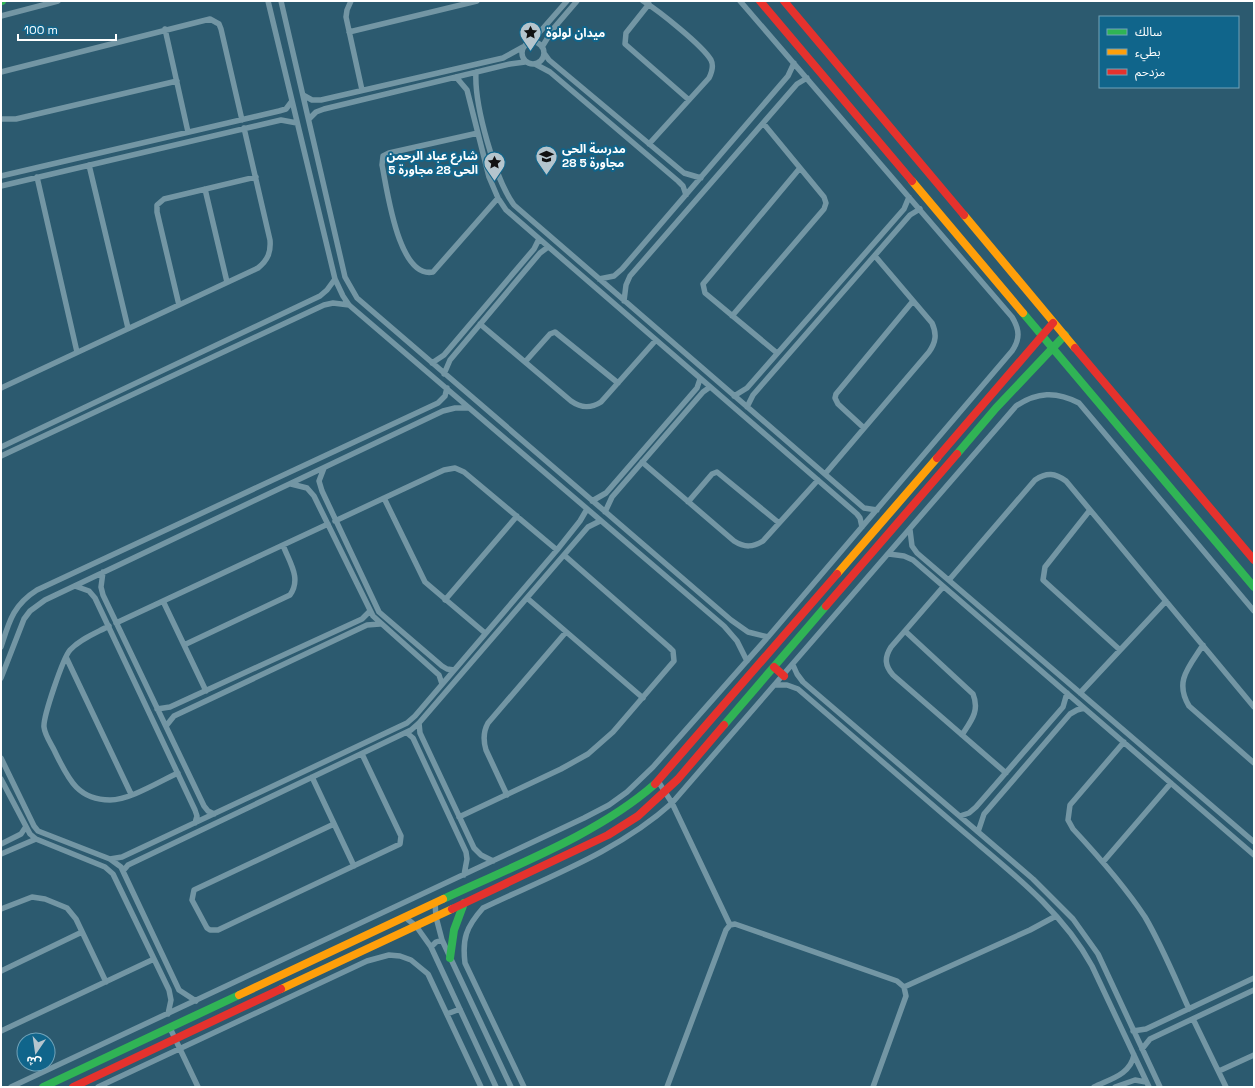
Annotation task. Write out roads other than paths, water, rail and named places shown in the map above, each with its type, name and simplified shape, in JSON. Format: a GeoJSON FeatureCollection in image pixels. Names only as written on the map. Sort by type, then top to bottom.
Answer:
{"type":"FeatureCollection","features":[{"type":"Feature","properties":{"kind":"street"},"geometry":{"type":"LineString","coordinates":[[1,16],[58,1]]}},
{"type":"Feature","properties":{"kind":"street"},"geometry":{"type":"LineString","coordinates":[[268,1],[335,279],[349,305],[724,626],[737,641],[747,661]]}},
{"type":"Feature","properties":{"kind":"street"},"geometry":{"type":"LineString","coordinates":[[281,1],[344,276],[357,298],[736,624],[748,632],[768,637]]}},
{"type":"Feature","properties":{"kind":"street"},"geometry":{"type":"LineString","coordinates":[[351,1],[346,17],[362,90]]}},
{"type":"Feature","properties":{"kind":"street"},"geometry":{"type":"LineString","coordinates":[[350,32],[477,1]]}},
{"type":"Feature","properties":{"kind":"street"},"geometry":{"type":"LineString","coordinates":[[303,95],[316,100],[502,58],[531,42],[567,1]]}},
{"type":"Feature","properties":{"kind":"street"},"geometry":{"type":"LineString","coordinates":[[535,64],[540,62],[543,50],[553,29],[577,1]]}},
{"type":"Feature","properties":{"kind":"street"},"geometry":{"type":"LineString","coordinates":[[643,1],[649,4],[689,38],[711,60],[712,64],[711,74],[649,144]]}},
{"type":"Feature","properties":{"kind":"street"},"geometry":{"type":"LineString","coordinates":[[11,1087],[596,812],[627,792],[648,772],[768,637],[1017,344],[1019,334],[1017,325],[1012,317],[740,1]]}},
{"type":"Feature","properties":{"kind":"street"},"geometry":{"type":"LineString","coordinates":[[760,1],[1254,587]]}},
{"type":"Feature","properties":{"kind":"street"},"geometry":{"type":"LineString","coordinates":[[784,1],[1053,323],[1065,335],[1254,560]]}},
{"type":"Feature","properties":{"kind":"street"},"geometry":{"type":"LineString","coordinates":[[649,4],[626,33],[625,44],[689,100]]}},
{"type":"Feature","properties":{"kind":"street"},"geometry":{"type":"LineString","coordinates":[[1,72],[204,19],[215,21],[219,24],[242,120]]}},
{"type":"Feature","properties":{"kind":"street"},"geometry":{"type":"LineString","coordinates":[[165,29],[188,132]]}},
{"type":"Feature","properties":{"kind":"street"},"geometry":{"type":"LineString","coordinates":[[531,42],[537,43],[549,60],[684,173],[701,178]]}},
{"type":"Feature","properties":{"kind":"street"},"geometry":{"type":"LineString","coordinates":[[523,47],[522,57],[525,62]]}},
{"type":"Feature","properties":{"kind":"street"},"geometry":{"type":"LineString","coordinates":[[309,118],[316,112],[324,109],[476,72],[510,64],[525,62],[535,64],[550,72],[678,181],[683,186],[686,195]]}},
{"type":"Feature","properties":{"kind":"street"},"geometry":{"type":"LineString","coordinates":[[599,280],[614,276],[622,269],[788,76],[794,63]]}},
{"type":"Feature","properties":{"kind":"street"},"geometry":{"type":"LineString","coordinates":[[476,72],[475,87],[477,99],[494,166],[507,195],[523,214],[864,508],[877,510]]}},
{"type":"Feature","properties":{"kind":"street"},"geometry":{"type":"LineString","coordinates":[[456,77],[467,90],[488,178],[498,198],[517,220],[859,516],[862,527]]}},
{"type":"Feature","properties":{"kind":"street"},"geometry":{"type":"LineString","coordinates":[[624,301],[626,285],[630,276],[797,84],[807,78]]}},
{"type":"Feature","properties":{"kind":"street"},"geometry":{"type":"LineString","coordinates":[[1,119],[16,119],[177,81]]}},
{"type":"Feature","properties":{"kind":"street"},"geometry":{"type":"LineString","coordinates":[[1,176],[279,111],[286,109],[292,101]]}},
{"type":"Feature","properties":{"kind":"street"},"geometry":{"type":"LineString","coordinates":[[279,111],[281,120]]}},
{"type":"Feature","properties":{"kind":"street"},"geometry":{"type":"LineString","coordinates":[[1,186],[281,120],[297,123]]}},
{"type":"Feature","properties":{"kind":"street"},"geometry":{"type":"LineString","coordinates":[[732,316],[825,206],[824,197],[763,123]]}},
{"type":"Feature","properties":{"kind":"street"},"geometry":{"type":"LineString","coordinates":[[1,388],[258,268],[269,256],[270,240],[244,128]]}},
{"type":"Feature","properties":{"kind":"street"},"geometry":{"type":"LineString","coordinates":[[478,134],[389,153],[382,158],[397,235],[402,249],[411,261],[421,270],[425,272],[433,272],[498,198]]}},
{"type":"Feature","properties":{"kind":"street"},"geometry":{"type":"LineString","coordinates":[[89,165],[128,328]]}},
{"type":"Feature","properties":{"kind":"street"},"geometry":{"type":"LineString","coordinates":[[778,353],[705,293],[702,287],[704,281],[800,168]]}},
{"type":"Feature","properties":{"kind":"street"},"geometry":{"type":"LineString","coordinates":[[37,177],[77,352]]}},
{"type":"Feature","properties":{"kind":"street"},"geometry":{"type":"LineString","coordinates":[[179,305],[157,212],[157,205],[161,200],[256,177]]}},
{"type":"Feature","properties":{"kind":"street"},"geometry":{"type":"LineString","coordinates":[[205,190],[227,282]]}},
{"type":"Feature","properties":{"kind":"street"},"geometry":{"type":"LineString","coordinates":[[734,396],[744,391],[778,353],[904,209],[909,197]]}},
{"type":"Feature","properties":{"kind":"street"},"geometry":{"type":"LineString","coordinates":[[747,407],[753,395],[910,215],[920,209]]}},
{"type":"Feature","properties":{"kind":"street"},"geometry":{"type":"LineString","coordinates":[[322,227],[333,225]]}},
{"type":"Feature","properties":{"kind":"street"},"geometry":{"type":"LineString","coordinates":[[432,363],[444,355],[534,249],[538,239]]}},
{"type":"Feature","properties":{"kind":"street"},"geometry":{"type":"LineString","coordinates":[[444,374],[450,360],[540,253],[548,247]]}},
{"type":"Feature","properties":{"kind":"street"},"geometry":{"type":"LineString","coordinates":[[824,474],[929,352],[935,342],[935,330],[932,323],[875,256]]}},
{"type":"Feature","properties":{"kind":"street"},"geometry":{"type":"LineString","coordinates":[[1,447],[320,296],[327,290],[335,279]]}},
{"type":"Feature","properties":{"kind":"street"},"geometry":{"type":"LineString","coordinates":[[864,428],[838,404],[835,398],[836,394],[913,301]]}},
{"type":"Feature","properties":{"kind":"street"},"geometry":{"type":"LineString","coordinates":[[1,456],[324,305],[334,303],[349,305]]}},
{"type":"Feature","properties":{"kind":"street"},"geometry":{"type":"LineString","coordinates":[[43,1087],[406,918],[596,827],[629,806],[658,781],[1053,323]]}},
{"type":"Feature","properties":{"kind":"street"},"geometry":{"type":"LineString","coordinates":[[480,324],[571,401],[582,407],[595,406],[601,402],[656,340]]}},
{"type":"Feature","properties":{"kind":"street"},"geometry":{"type":"LineString","coordinates":[[525,362],[550,334],[558,333],[618,383]]}},
{"type":"Feature","properties":{"kind":"street"},"geometry":{"type":"LineString","coordinates":[[73,1087],[608,835],[638,816],[665,792],[996,408],[1065,335]]}},
{"type":"Feature","properties":{"kind":"street"},"geometry":{"type":"LineString","coordinates":[[592,501],[606,493],[697,388],[700,379]]}},
{"type":"Feature","properties":{"kind":"street"},"geometry":{"type":"LineString","coordinates":[[605,512],[612,497],[703,392],[710,387]]}},
{"type":"Feature","properties":{"kind":"street"},"geometry":{"type":"LineString","coordinates":[[125,388],[129,396]]}},
{"type":"Feature","properties":{"kind":"street"},"geometry":{"type":"LineString","coordinates":[[1,647],[14,612],[20,603],[37,590],[438,403],[445,396],[447,388]]}},
{"type":"Feature","properties":{"kind":"street"},"geometry":{"type":"LineString","coordinates":[[524,1087],[465,963],[464,948],[466,933],[473,920],[483,908],[628,837],[657,817],[672,803],[784,676],[1016,406],[1027,399],[1040,394],[1054,394],[1067,397],[1079,403],[1254,611]]}},
{"type":"Feature","properties":{"kind":"street"},"geometry":{"type":"LineString","coordinates":[[986,401],[992,403],[996,408]]}},
{"type":"Feature","properties":{"kind":"street"},"geometry":{"type":"LineString","coordinates":[[1,678],[3,665],[20,627],[30,611],[45,600],[443,411],[455,408],[469,408]]}},
{"type":"Feature","properties":{"kind":"street"},"geometry":{"type":"LineString","coordinates":[[642,462],[734,541],[746,546],[757,545],[763,541],[818,480]]}},
{"type":"Feature","properties":{"kind":"street"},"geometry":{"type":"LineString","coordinates":[[543,471],[549,464]]}},
{"type":"Feature","properties":{"kind":"street"},"geometry":{"type":"LineString","coordinates":[[324,468],[320,476],[320,486],[379,612],[442,666],[454,670]]}},
{"type":"Feature","properties":{"kind":"street"},"geometry":{"type":"LineString","coordinates":[[335,520],[444,470],[455,468],[464,472],[557,550]]}},
{"type":"Feature","properties":{"kind":"street"},"geometry":{"type":"LineString","coordinates":[[688,502],[712,474],[720,472],[780,523]]}},
{"type":"Feature","properties":{"kind":"street"},"geometry":{"type":"LineString","coordinates":[[949,580],[1036,480],[1043,475],[1051,474],[1059,476],[1090,510],[1254,706]]}},
{"type":"Feature","properties":{"kind":"street"},"geometry":{"type":"LineString","coordinates":[[290,484],[303,486],[311,492],[328,524],[369,612],[380,624],[439,675],[442,684]]}},
{"type":"Feature","properties":{"kind":"street"},"geometry":{"type":"LineString","coordinates":[[384,498],[420,575],[427,585],[485,633]]}},
{"type":"Feature","properties":{"kind":"street"},"geometry":{"type":"LineString","coordinates":[[110,859],[122,857],[407,723],[557,550],[577,526],[587,509]]}},
{"type":"Feature","properties":{"kind":"street"},"geometry":{"type":"LineString","coordinates":[[1090,510],[1045,567],[1043,580],[1120,650]]}},
{"type":"Feature","properties":{"kind":"street"},"geometry":{"type":"LineString","coordinates":[[445,600],[517,516]]}},
{"type":"Feature","properties":{"kind":"street"},"geometry":{"type":"LineString","coordinates":[[123,871],[128,865],[407,733],[419,723],[584,531],[592,524],[600,521]]}},
{"type":"Feature","properties":{"kind":"street"},"geometry":{"type":"LineString","coordinates":[[116,623],[328,524]]}},
{"type":"Feature","properties":{"kind":"street"},"geometry":{"type":"LineString","coordinates":[[577,526],[584,531]]}},
{"type":"Feature","properties":{"kind":"street"},"geometry":{"type":"LineString","coordinates":[[910,530],[915,550],[1254,842]]}},
{"type":"Feature","properties":{"kind":"street"},"geometry":{"type":"LineString","coordinates":[[184,644],[290,595],[295,586],[296,576],[282,545]]}},
{"type":"Feature","properties":{"kind":"street"},"geometry":{"type":"LineString","coordinates":[[889,554],[904,556],[913,560],[1254,855]]}},
{"type":"Feature","properties":{"kind":"street"},"geometry":{"type":"LineString","coordinates":[[459,817],[573,763],[588,754],[611,734],[671,666],[674,656],[673,651],[564,555]]}},
{"type":"Feature","properties":{"kind":"street"},"geometry":{"type":"LineString","coordinates":[[103,572],[102,591],[116,623],[204,806],[208,811],[214,814]]}},
{"type":"Feature","properties":{"kind":"street"},"geometry":{"type":"LineString","coordinates":[[75,586],[93,594],[196,813],[195,823]]}},
{"type":"Feature","properties":{"kind":"street"},"geometry":{"type":"LineString","coordinates":[[943,586],[887,653],[886,665],[889,670],[1006,773]]}},
{"type":"Feature","properties":{"kind":"street"},"geometry":{"type":"LineString","coordinates":[[527,598],[643,698]]}},
{"type":"Feature","properties":{"kind":"street"},"geometry":{"type":"LineString","coordinates":[[163,601],[206,691]]}},
{"type":"Feature","properties":{"kind":"street"},"geometry":{"type":"LineString","coordinates":[[1080,693],[1166,601]]}},
{"type":"Feature","properties":{"kind":"street"},"geometry":{"type":"LineString","coordinates":[[157,708],[167,709],[362,619],[369,612]]}},
{"type":"Feature","properties":{"kind":"street"},"geometry":{"type":"LineString","coordinates":[[166,726],[174,716],[367,625],[380,624]]}},
{"type":"Feature","properties":{"kind":"street"},"geometry":{"type":"LineString","coordinates":[[109,626],[78,644],[66,657],[45,719],[46,734],[68,779],[77,789],[84,793],[108,800],[120,799],[178,773]]}},
{"type":"Feature","properties":{"kind":"street"},"geometry":{"type":"LineString","coordinates":[[905,631],[974,694],[976,710],[962,735]]}},
{"type":"Feature","properties":{"kind":"street"},"geometry":{"type":"LineString","coordinates":[[507,795],[486,750],[484,743],[485,729],[488,723],[566,632]]}},
{"type":"Feature","properties":{"kind":"street"},"geometry":{"type":"LineString","coordinates":[[1203,645],[1183,677],[1182,687],[1184,698],[1189,706],[1254,763]]}},
{"type":"Feature","properties":{"kind":"street"},"geometry":{"type":"LineString","coordinates":[[66,657],[130,794]]}},
{"type":"Feature","properties":{"kind":"street"},"geometry":{"type":"LineString","coordinates":[[793,665],[803,682],[1033,879],[1073,919],[1098,954],[1160,1087]]}},
{"type":"Feature","properties":{"kind":"street"},"geometry":{"type":"LineString","coordinates":[[774,667],[784,676]]}},
{"type":"Feature","properties":{"kind":"street"},"geometry":{"type":"LineString","coordinates":[[776,685],[787,685],[798,689],[1026,885],[1056,916],[1084,950],[1148,1084]]}},
{"type":"Feature","properties":{"kind":"street"},"geometry":{"type":"LineString","coordinates":[[960,816],[972,810],[1006,773],[1063,707],[1067,693]]}},
{"type":"Feature","properties":{"kind":"street"},"geometry":{"type":"LineString","coordinates":[[978,832],[984,814],[1070,714],[1084,708]]}},
{"type":"Feature","properties":{"kind":"street"},"geometry":{"type":"LineString","coordinates":[[419,723],[420,733],[476,850],[493,861]]}},
{"type":"Feature","properties":{"kind":"street"},"geometry":{"type":"LineString","coordinates":[[407,733],[413,738],[466,852],[467,859],[464,875]]}},
{"type":"Feature","properties":{"kind":"street"},"geometry":{"type":"LineString","coordinates":[[1124,742],[1068,810],[1068,820],[1070,825],[1126,889],[1145,918],[1162,948],[1189,1009]]}},
{"type":"Feature","properties":{"kind":"street"},"geometry":{"type":"LineString","coordinates":[[334,824],[197,888],[192,893],[192,900],[207,928],[214,931],[398,845],[402,839],[362,754]]}},
{"type":"Feature","properties":{"kind":"street"},"geometry":{"type":"LineString","coordinates":[[1,758],[34,826],[38,831],[118,863],[179,990],[196,1001]]}},
{"type":"Feature","properties":{"kind":"street"},"geometry":{"type":"LineString","coordinates":[[332,758],[336,766]]}},
{"type":"Feature","properties":{"kind":"street"},"geometry":{"type":"LineString","coordinates":[[312,777],[354,866]]}},
{"type":"Feature","properties":{"kind":"street"},"geometry":{"type":"LineString","coordinates":[[1,779],[25,828],[36,839],[105,867],[111,871],[170,994],[171,1000],[168,1014]]}},
{"type":"Feature","properties":{"kind":"street"},"geometry":{"type":"LineString","coordinates":[[658,781],[672,803],[730,925]]}},
{"type":"Feature","properties":{"kind":"street"},"geometry":{"type":"LineString","coordinates":[[1103,862],[1171,783]]}},
{"type":"Feature","properties":{"kind":"street"},"geometry":{"type":"LineString","coordinates":[[1,844],[21,834],[25,828]]}},
{"type":"Feature","properties":{"kind":"street"},"geometry":{"type":"LineString","coordinates":[[1,854],[36,839]]}},
{"type":"Feature","properties":{"kind":"street"},"geometry":{"type":"LineString","coordinates":[[1,909],[26,898],[39,897],[71,911],[106,982]]}},
{"type":"Feature","properties":{"kind":"street"},"geometry":{"type":"LineString","coordinates":[[435,903],[436,917],[442,940],[511,1087]]}},
{"type":"Feature","properties":{"kind":"street"},"geometry":{"type":"LineString","coordinates":[[450,958],[454,930],[464,903]]}},
{"type":"Feature","properties":{"kind":"street"},"geometry":{"type":"LineString","coordinates":[[904,987],[1017,936],[1056,916]]}},
{"type":"Feature","properties":{"kind":"street"},"geometry":{"type":"LineString","coordinates":[[406,918],[416,926],[431,947],[496,1087]]}},
{"type":"Feature","properties":{"kind":"street"},"geometry":{"type":"LineString","coordinates":[[666,1087],[726,930],[730,925],[735,924],[900,982],[904,987],[906,996],[873,1087]]}},
{"type":"Feature","properties":{"kind":"street"},"geometry":{"type":"LineString","coordinates":[[1,971],[82,932]]}},
{"type":"Feature","properties":{"kind":"street"},"geometry":{"type":"LineString","coordinates":[[431,947],[436,942],[442,940]]}},
{"type":"Feature","properties":{"kind":"street"},"geometry":{"type":"LineString","coordinates":[[98,1087],[367,961],[389,955],[411,960],[428,974],[481,1087]]}},
{"type":"Feature","properties":{"kind":"street"},"geometry":{"type":"LineString","coordinates":[[1,1031],[154,960]]}},
{"type":"Feature","properties":{"kind":"street"},"geometry":{"type":"LineString","coordinates":[[1133,1031],[1143,1030],[1254,978]]}},
{"type":"Feature","properties":{"kind":"street"},"geometry":{"type":"LineString","coordinates":[[1142,1049],[1145,1043],[1150,1039],[1254,990]]}},
{"type":"Feature","properties":{"kind":"street"},"geometry":{"type":"LineString","coordinates":[[471,1003],[482,997]]}},
{"type":"Feature","properties":{"kind":"street"},"geometry":{"type":"LineString","coordinates":[[447,1014],[460,1009]]}},
{"type":"Feature","properties":{"kind":"street"},"geometry":{"type":"LineString","coordinates":[[1194,1019],[1226,1087]]}},
{"type":"Feature","properties":{"kind":"street"},"geometry":{"type":"LineString","coordinates":[[170,1028],[198,1087]]}},
{"type":"Feature","properties":{"kind":"street"},"geometry":{"type":"LineString","coordinates":[[1094,1087],[1125,1072],[1132,1062],[1134,1055]]}},
{"type":"Feature","properties":{"kind":"street"},"geometry":{"type":"LineString","coordinates":[[1219,1071],[1254,1055]]}},
{"type":"Feature","properties":{"kind":"street"},"geometry":{"type":"LineString","coordinates":[[1106,1081],[1109,1087]]}},
{"type":"Feature","properties":{"kind":"street"},"geometry":{"type":"LineString","coordinates":[[1115,1087],[1129,1081],[1148,1084]]}},
{"type":"Feature","properties":{"kind":"place","name":"ميدان لولوة"},"geometry":{"type":"Point","coordinates":[531,52]}},
{"type":"Feature","properties":{"kind":"place","name":"مدرسة الحى 28 مجاورة 5"},"geometry":{"type":"Point","coordinates":[546,176]}},
{"type":"Feature","properties":{"kind":"place","name":"شارع عباد الرحمن الحى 28 مجاورة 5"},"geometry":{"type":"Point","coordinates":[494,182]}}]}
